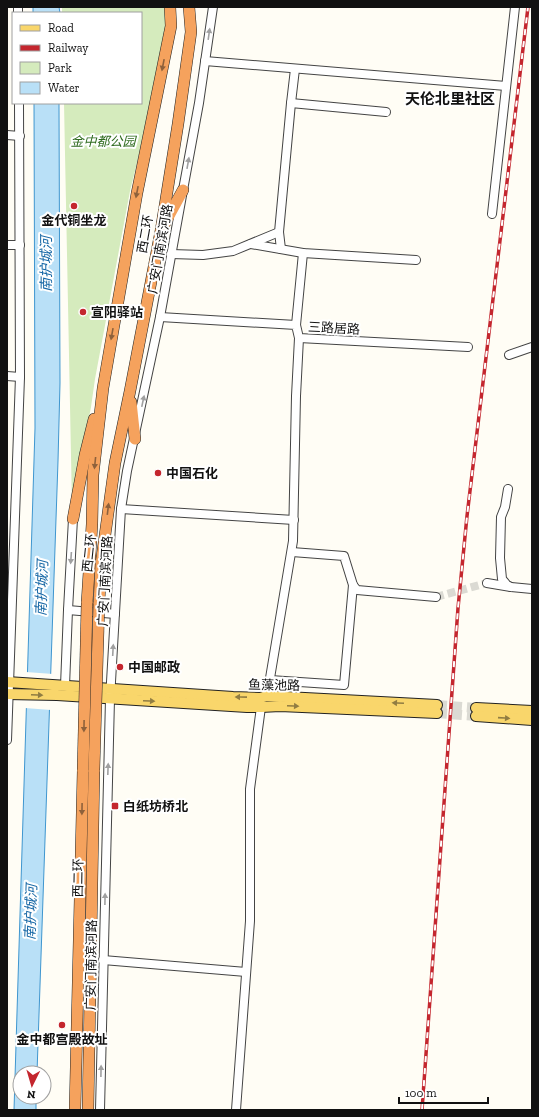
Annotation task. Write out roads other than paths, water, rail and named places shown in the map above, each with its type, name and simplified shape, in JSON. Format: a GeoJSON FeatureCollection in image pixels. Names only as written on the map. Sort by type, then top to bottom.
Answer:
{"type":"FeatureCollection","features":[{"type":"Feature","properties":{"kind":"highway","name":"西二环"},"geometry":{"type":"LineString","coordinates":[[75,1110],[87,603],[92,524],[93,475],[103,388],[137,193],[171,26],[170,7]]}},
{"type":"Feature","properties":{"kind":"highway"},"geometry":{"type":"LineString","coordinates":[[171,26],[175,7]]}},
{"type":"Feature","properties":{"kind":"highway","name":"西二环"},"geometry":{"type":"LineString","coordinates":[[88,1110],[94,770],[101,564],[115,463],[161,230],[178,124],[191,32],[189,7]]}},
{"type":"Feature","properties":{"kind":"highway"},"geometry":{"type":"LineString","coordinates":[[191,32],[196,7]]}},
{"type":"Feature","properties":{"kind":"highway"},"geometry":{"type":"LineString","coordinates":[[161,230],[183,190]]}},
{"type":"Feature","properties":{"kind":"highway"},"geometry":{"type":"LineString","coordinates":[[73,519],[85,455],[103,388]]}},
{"type":"Feature","properties":{"kind":"highway"},"geometry":{"type":"LineString","coordinates":[[130,391],[135,439]]}},
{"type":"Feature","properties":{"kind":"main road"},"geometry":{"type":"LineString","coordinates":[[11,688],[60,689],[110,694]]}},
{"type":"Feature","properties":{"kind":"main road","name":"鱼藻池路"},"geometry":{"type":"LineString","coordinates":[[110,694],[260,698],[267,696],[437,709],[280,706],[261,708],[110,694]]}},
{"type":"Feature","properties":{"kind":"main road"},"geometry":{"type":"LineString","coordinates":[[532,711],[476,712],[532,720]]}},
{"type":"Feature","properties":{"kind":"street","name":"广安门南滨河路"},"geometry":{"type":"LineString","coordinates":[[100,1110],[110,694],[121,509],[127,471],[160,318],[205,62],[213,7]]}},
{"type":"Feature","properties":{"kind":"street"},"geometry":{"type":"LineString","coordinates":[[492,214],[515,7]]}},
{"type":"Feature","properties":{"kind":"street"},"geometry":{"type":"LineString","coordinates":[[205,62],[506,86]]}},
{"type":"Feature","properties":{"kind":"street"},"geometry":{"type":"LineString","coordinates":[[281,249],[279,232],[290,102],[295,69]]}},
{"type":"Feature","properties":{"kind":"street"},"geometry":{"type":"LineString","coordinates":[[290,102],[386,112]]}},
{"type":"Feature","properties":{"kind":"street"},"geometry":{"type":"LineString","coordinates":[[7,740],[11,688],[9,571],[18,376],[14,245],[14,104]]}},
{"type":"Feature","properties":{"kind":"street"},"geometry":{"type":"LineString","coordinates":[[14,136],[20,104]]}},
{"type":"Feature","properties":{"kind":"street"},"geometry":{"type":"LineString","coordinates":[[171,254],[210,254],[233,251],[279,232]]}},
{"type":"Feature","properties":{"kind":"street"},"geometry":{"type":"LineString","coordinates":[[250,244],[302,253],[416,260]]}},
{"type":"Feature","properties":{"kind":"street"},"geometry":{"type":"LineString","coordinates":[[296,325],[302,253]]}},
{"type":"Feature","properties":{"kind":"street","name":"三路居路"},"geometry":{"type":"LineString","coordinates":[[160,318],[296,325],[299,338],[468,347]]}},
{"type":"Feature","properties":{"kind":"street"},"geometry":{"type":"LineString","coordinates":[[267,696],[292,552],[299,338]]}},
{"type":"Feature","properties":{"kind":"street"},"geometry":{"type":"LineString","coordinates":[[509,355],[532,347]]}},
{"type":"Feature","properties":{"kind":"street"},"geometry":{"type":"LineString","coordinates":[[7,376],[18,376]]}},
{"type":"Feature","properties":{"kind":"street"},"geometry":{"type":"LineString","coordinates":[[508,489],[502,517],[500,558],[502,579],[511,587]]}},
{"type":"Feature","properties":{"kind":"street"},"geometry":{"type":"LineString","coordinates":[[121,509],[294,520]]}},
{"type":"Feature","properties":{"kind":"street"},"geometry":{"type":"LineString","coordinates":[[60,689],[68,610],[73,519]]}},
{"type":"Feature","properties":{"kind":"street"},"geometry":{"type":"LineString","coordinates":[[292,552],[344,556],[353,585],[357,590],[436,597]]}},
{"type":"Feature","properties":{"kind":"street"},"geometry":{"type":"LineString","coordinates":[[487,583],[532,589]]}},
{"type":"Feature","properties":{"kind":"street"},"geometry":{"type":"LineString","coordinates":[[270,680],[344,685],[353,585]]}},
{"type":"Feature","properties":{"kind":"street"},"geometry":{"type":"LineString","coordinates":[[7,623],[9,595]]}},
{"type":"Feature","properties":{"kind":"street"},"geometry":{"type":"LineString","coordinates":[[68,610],[115,614]]}},
{"type":"Feature","properties":{"kind":"street"},"geometry":{"type":"LineString","coordinates":[[236,1110],[250,921],[250,789],[261,708]]}},
{"type":"Feature","properties":{"kind":"street"},"geometry":{"type":"LineString","coordinates":[[103,960],[246,972]]}},
{"type":"Feature","properties":{"kind":"water"},"geometry":{"type":"Polygon","coordinates":[[[33,7],[59,7],[60,12],[33,12],[33,7]]]}},
{"type":"Feature","properties":{"kind":"water","name":"南护城河"},"geometry":{"type":"Polygon","coordinates":[[[34,104],[59,104],[60,383],[37,1065],[15,1065],[35,428],[34,104]]]}},
{"type":"Feature","properties":{"kind":"water"},"geometry":{"type":"Polygon","coordinates":[[[14,1105],[36,1105],[36,1110],[14,1110],[14,1105]]]}},
{"type":"Feature","properties":{"kind":"tunnel"},"geometry":{"type":"LineString","coordinates":[[436,597],[487,583]]}},
{"type":"Feature","properties":{"kind":"tunnel"},"geometry":{"type":"LineString","coordinates":[[437,705],[476,708]]}},
{"type":"Feature","properties":{"kind":"tunnel"},"geometry":{"type":"LineString","coordinates":[[437,713],[476,716]]}},
{"type":"Feature","properties":{"kind":"railway"},"geometry":{"type":"LineString","coordinates":[[422,1110],[458,608],[467,516],[528,7]]}},
{"type":"Feature","properties":{"kind":"place","name":"金代铜坐龙"},"geometry":{"type":"Point","coordinates":[74,206]}},
{"type":"Feature","properties":{"kind":"place","name":"宣阳驿站"},"geometry":{"type":"Point","coordinates":[83,312]}},
{"type":"Feature","properties":{"kind":"place","name":"中国石化"},"geometry":{"type":"Point","coordinates":[158,473]}},
{"type":"Feature","properties":{"kind":"place","name":"中国邮政"},"geometry":{"type":"Point","coordinates":[120,667]}},
{"type":"Feature","properties":{"kind":"place","name":"白纸坊桥北"},"geometry":{"type":"Point","coordinates":[115,806]}},
{"type":"Feature","properties":{"kind":"place","name":"金中都宫殿故址"},"geometry":{"type":"Point","coordinates":[62,1025]}},
{"type":"Feature","properties":{"kind":"district","name":"天伦北里社区"},"geometry":{"type":"Point","coordinates":[450,99]}},
{"type":"Feature","properties":{"kind":"park label","name":"金中都公园"},"geometry":{"type":"Point","coordinates":[103,141]}}]}
